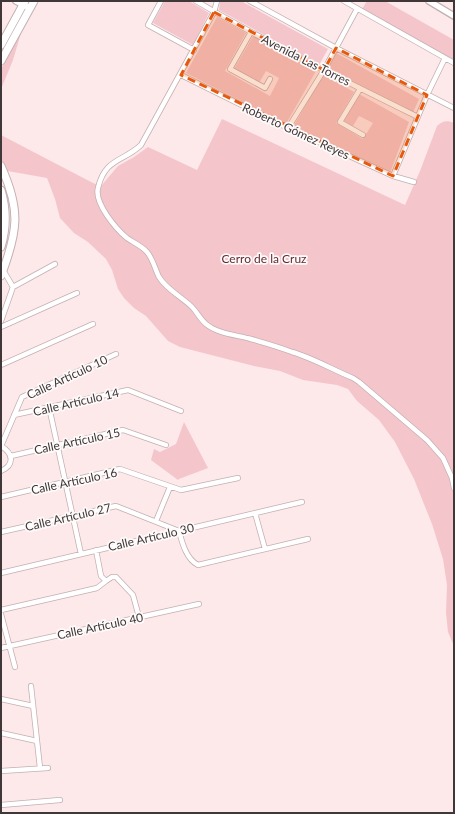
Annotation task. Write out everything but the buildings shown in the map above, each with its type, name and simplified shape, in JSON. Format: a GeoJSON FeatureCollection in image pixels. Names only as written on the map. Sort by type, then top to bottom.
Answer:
{"type":"FeatureCollection","features":[{"type":"Feature","properties":{"kind":"main road"},"geometry":{"type":"LineString","coordinates":[[1,61],[34,1]]}},
{"type":"Feature","properties":{"kind":"main road"},"geometry":{"type":"LineString","coordinates":[[1,45],[24,3]]}},
{"type":"Feature","properties":{"kind":"main road"},"geometry":{"type":"LineString","coordinates":[[1,166],[10,185],[16,215],[12,246],[2,272]]}},
{"type":"Feature","properties":{"kind":"main road"},"geometry":{"type":"LineString","coordinates":[[1,190],[5,204],[6,217],[5,231],[1,247]]}},
{"type":"Feature","properties":{"kind":"street"},"geometry":{"type":"LineString","coordinates":[[16,1],[24,3],[30,8]]}},
{"type":"Feature","properties":{"kind":"street"},"geometry":{"type":"LineString","coordinates":[[161,1],[148,25],[194,50]]}},
{"type":"Feature","properties":{"kind":"street","name":"Avenida Las Torres"},"geometry":{"type":"LineString","coordinates":[[196,1],[324,70],[418,116]]}},
{"type":"Feature","properties":{"kind":"street"},"geometry":{"type":"LineString","coordinates":[[217,1],[214,12],[181,75],[141,145],[130,154],[115,161],[107,168],[101,178],[97,189],[102,206],[114,225],[126,237],[147,252],[160,277],[172,291],[192,307],[206,324],[221,332],[294,352],[353,378],[427,440],[443,458],[452,478],[454,488]]}},
{"type":"Feature","properties":{"kind":"street","name":"Avenida Las Torres"},"geometry":{"type":"LineString","coordinates":[[250,1],[336,48],[454,108]]}},
{"type":"Feature","properties":{"kind":"street"},"geometry":{"type":"LineString","coordinates":[[344,1],[454,63]]}},
{"type":"Feature","properties":{"kind":"street"},"geometry":{"type":"LineString","coordinates":[[429,1],[454,16]]}},
{"type":"Feature","properties":{"kind":"street"},"geometry":{"type":"LineString","coordinates":[[288,128],[324,70],[357,9]]}},
{"type":"Feature","properties":{"kind":"street"},"geometry":{"type":"LineString","coordinates":[[251,32],[230,69],[265,88],[270,79]]}},
{"type":"Feature","properties":{"kind":"street"},"geometry":{"type":"LineString","coordinates":[[392,176],[427,95],[445,58]]}},
{"type":"Feature","properties":{"kind":"street","name":"Roberto Gómez Reyes"},"geometry":{"type":"LineString","coordinates":[[181,75],[288,128],[392,176],[414,182]]}},
{"type":"Feature","properties":{"kind":"street"},"geometry":{"type":"LineString","coordinates":[[360,88],[340,122],[363,135]]}},
{"type":"Feature","properties":{"kind":"street"},"geometry":{"type":"LineString","coordinates":[[1,321],[13,287],[55,264]]}},
{"type":"Feature","properties":{"kind":"street"},"geometry":{"type":"LineString","coordinates":[[2,272],[13,287]]}},
{"type":"Feature","properties":{"kind":"street"},"geometry":{"type":"LineString","coordinates":[[1,327],[77,293]]}},
{"type":"Feature","properties":{"kind":"street"},"geometry":{"type":"LineString","coordinates":[[1,365],[93,324]]}},
{"type":"Feature","properties":{"kind":"street","name":"Calle Artículo 10"},"geometry":{"type":"LineString","coordinates":[[11,456],[8,450],[1,446],[22,396],[116,354]]}},
{"type":"Feature","properties":{"kind":"street","name":"Calle Artículo 14"},"geometry":{"type":"LineString","coordinates":[[14,415],[128,390],[181,411]]}},
{"type":"Feature","properties":{"kind":"street"},"geometry":{"type":"LineString","coordinates":[[49,407],[81,554]]}},
{"type":"Feature","properties":{"kind":"street","name":"Calle Artículo 15"},"geometry":{"type":"LineString","coordinates":[[11,456],[123,430],[166,445]]}},
{"type":"Feature","properties":{"kind":"street"},"geometry":{"type":"LineString","coordinates":[[1,471],[6,469],[9,465],[11,456]]}},
{"type":"Feature","properties":{"kind":"street","name":"Calle Artículo 16"},"geometry":{"type":"LineString","coordinates":[[1,497],[120,470],[181,490],[238,478]]}},
{"type":"Feature","properties":{"kind":"street"},"geometry":{"type":"LineString","coordinates":[[156,521],[170,487]]}},
{"type":"Feature","properties":{"kind":"street","name":"Calle Artículo 30"},"geometry":{"type":"LineString","coordinates":[[1,573],[302,502]]}},
{"type":"Feature","properties":{"kind":"street","name":"Calle Artículo 27"},"geometry":{"type":"LineString","coordinates":[[1,532],[116,506],[179,531]]}},
{"type":"Feature","properties":{"kind":"street"},"geometry":{"type":"LineString","coordinates":[[255,513],[265,549]]}},
{"type":"Feature","properties":{"kind":"street"},"geometry":{"type":"LineString","coordinates":[[179,531],[183,546],[193,562],[198,565],[308,539]]}},
{"type":"Feature","properties":{"kind":"street"},"geometry":{"type":"LineString","coordinates":[[96,550],[101,576],[106,581]]}},
{"type":"Feature","properties":{"kind":"street"},"geometry":{"type":"LineString","coordinates":[[1,610],[97,588],[112,577],[116,577],[133,595],[139,617]]}},
{"type":"Feature","properties":{"kind":"street","name":"Calle Artículo 40"},"geometry":{"type":"LineString","coordinates":[[1,648],[199,604]]}},
{"type":"Feature","properties":{"kind":"street"},"geometry":{"type":"LineString","coordinates":[[1,614],[15,667]]}},
{"type":"Feature","properties":{"kind":"street"},"geometry":{"type":"LineString","coordinates":[[31,686],[40,768]]}},
{"type":"Feature","properties":{"kind":"street"},"geometry":{"type":"LineString","coordinates":[[1,700],[33,706]]}},
{"type":"Feature","properties":{"kind":"street"},"geometry":{"type":"LineString","coordinates":[[1,733],[37,741]]}},
{"type":"Feature","properties":{"kind":"street"},"geometry":{"type":"LineString","coordinates":[[1,771],[48,768]]}},
{"type":"Feature","properties":{"kind":"street"},"geometry":{"type":"LineString","coordinates":[[1,805],[60,800]]}},
{"type":"Feature","properties":{"kind":"highlighted area"},"geometry":{"type":"Polygon","coordinates":[[[214,12],[324,70],[336,48],[427,95],[393,176],[181,75],[214,12]]]}},
{"type":"Feature","properties":{"kind":"green space"},"geometry":{"type":"Polygon","coordinates":[[[165,1],[189,1],[209,13],[193,45],[153,23],[165,1]]]}},
{"type":"Feature","properties":{"kind":"green space"},"geometry":{"type":"Polygon","coordinates":[[[220,1],[241,1],[328,49],[319,65],[219,10],[220,1]]]}},
{"type":"Feature","properties":{"kind":"green space"},"geometry":{"type":"Polygon","coordinates":[[[367,1],[385,1],[454,40],[454,61],[362,9],[367,1]]]}},
{"type":"Feature","properties":{"kind":"green space"},"geometry":{"type":"Polygon","coordinates":[[[217,17],[246,33],[225,71],[270,96],[279,78],[266,71],[259,83],[234,69],[253,36],[316,71],[286,124],[186,73],[217,17]]]}},
{"type":"Feature","properties":{"kind":"green space"},"geometry":{"type":"Polygon","coordinates":[[[21,33],[13,60],[1,89],[1,69],[21,33]]]}},
{"type":"Feature","properties":{"kind":"green space"},"geometry":{"type":"Polygon","coordinates":[[[336,53],[419,99],[412,115],[327,69],[336,53]]]}},
{"type":"Feature","properties":{"kind":"green space"},"geometry":{"type":"Polygon","coordinates":[[[323,75],[354,92],[336,123],[363,139],[373,123],[359,116],[353,126],[344,121],[359,94],[409,122],[390,173],[293,127],[323,75]]]}},
{"type":"Feature","properties":{"kind":"green space","name":"Cerro de la Cruz"},"geometry":{"type":"Polygon","coordinates":[[[222,119],[405,205],[437,126],[445,122],[454,123],[454,646],[448,632],[446,613],[447,585],[443,559],[432,524],[414,479],[395,442],[379,420],[357,401],[348,389],[337,385],[303,380],[280,371],[254,366],[180,347],[168,341],[146,316],[134,308],[124,298],[118,289],[112,270],[106,259],[88,242],[74,233],[60,218],[47,178],[2,170],[1,166],[1,135],[101,186],[118,166],[148,147],[197,170],[222,119]]]}},
{"type":"Feature","properties":{"kind":"green space"},"geometry":{"type":"Polygon","coordinates":[[[184,422],[208,468],[178,480],[151,460],[154,449],[160,452],[176,444],[184,422]]]}}]}
